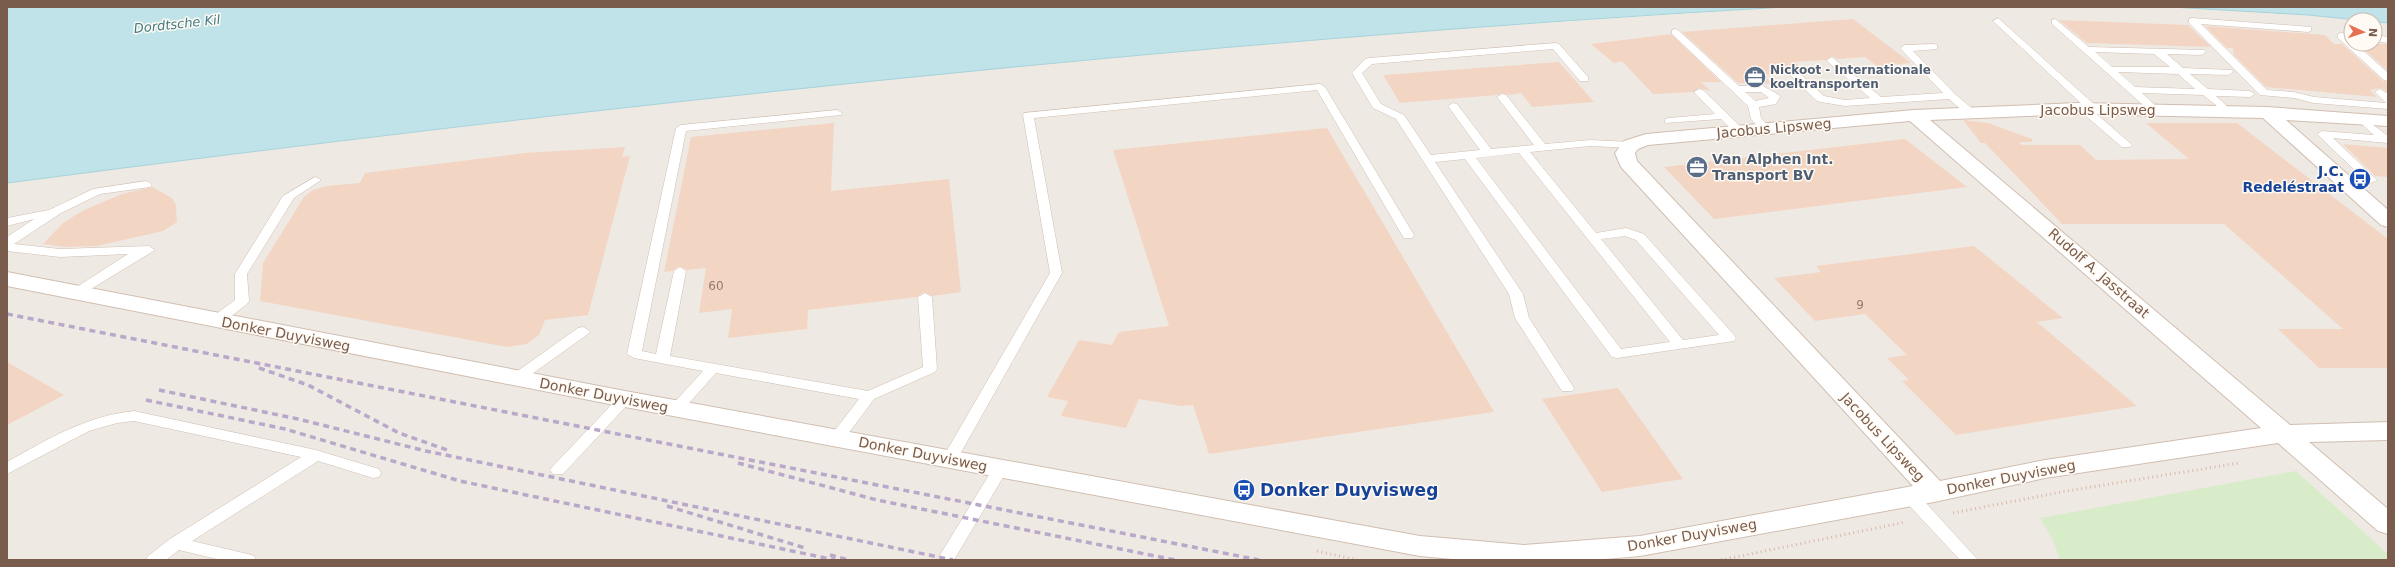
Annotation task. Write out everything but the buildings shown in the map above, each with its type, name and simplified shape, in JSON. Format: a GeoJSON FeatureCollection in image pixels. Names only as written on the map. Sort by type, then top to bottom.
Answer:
{"type":"FeatureCollection","features":[{"type":"Feature","properties":{"kind":"street","name":"Jacobus Lipsweg"},"geometry":{"type":"LineString","coordinates":[[1922,494],[1628,163],[1625,153],[1631,145],[1646,140],[1914,115],[2088,108],[2267,112],[2388,121]]}},
{"type":"Feature","properties":{"kind":"street"},"geometry":{"type":"LineString","coordinates":[[2267,112],[2384,213]]}},
{"type":"Feature","properties":{"kind":"street","name":"Rudolf A. Jasstraat"},"geometry":{"type":"LineString","coordinates":[[1914,115],[2123,293],[2282,434],[2388,524]]}},
{"type":"Feature","properties":{"kind":"street","name":"Donker Duyvisweg"},"geometry":{"type":"LineString","coordinates":[[7,279],[676,409],[1420,546],[1524,556],[1640,546],[1922,494],[2044,469],[2282,434],[2388,431]]}},
{"type":"Feature","properties":{"kind":"lane"},"geometry":{"type":"LineString","coordinates":[[1998,21],[2126,145]]}},
{"type":"Feature","properties":{"kind":"lane"},"geometry":{"type":"LineString","coordinates":[[2308,29],[2192,21],[2264,93],[2294,95],[2314,100],[2388,106]]}},
{"type":"Feature","properties":{"kind":"lane"},"geometry":{"type":"LineString","coordinates":[[2055,22],[2155,110]]}},
{"type":"Feature","properties":{"kind":"lane"},"geometry":{"type":"LineString","coordinates":[[1675,32],[1753,105],[1756,119],[1766,129]]}},
{"type":"Feature","properties":{"kind":"lane"},"geometry":{"type":"LineString","coordinates":[[1567,388],[1522,318],[1516,294],[1400,117],[1377,106],[1357,73],[1369,61],[1556,46],[1584,79]]}},
{"type":"Feature","properties":{"kind":"lane"},"geometry":{"type":"LineString","coordinates":[[1934,47],[1905,48],[1951,96],[1970,112]]}},
{"type":"Feature","properties":{"kind":"lane"},"geometry":{"type":"LineString","coordinates":[[2091,49],[2201,52]]}},
{"type":"Feature","properties":{"kind":"lane"},"geometry":{"type":"LineString","coordinates":[[2156,50],[2227,111]]}},
{"type":"Feature","properties":{"kind":"lane"},"geometry":{"type":"LineString","coordinates":[[2359,52],[2388,78]]}},
{"type":"Feature","properties":{"kind":"lane"},"geometry":{"type":"LineString","coordinates":[[1832,60],[1879,101]]}},
{"type":"Feature","properties":{"kind":"lane"},"geometry":{"type":"LineString","coordinates":[[2114,70],[2228,72]]}},
{"type":"Feature","properties":{"kind":"lane"},"geometry":{"type":"LineString","coordinates":[[1794,74],[1821,99],[1846,103],[1951,96]]}},
{"type":"Feature","properties":{"kind":"lane"},"geometry":{"type":"LineString","coordinates":[[950,459],[1012,353],[1056,273],[1028,115],[1320,87],[1408,235]]}},
{"type":"Feature","properties":{"kind":"lane"},"geometry":{"type":"LineString","coordinates":[[1736,89],[1763,89],[1776,97],[1772,102],[1753,105]]}},
{"type":"Feature","properties":{"kind":"lane"},"geometry":{"type":"LineString","coordinates":[[2137,90],[2203,91],[2250,94]]}},
{"type":"Feature","properties":{"kind":"lane"},"geometry":{"type":"LineString","coordinates":[[1699,92],[1739,131]]}},
{"type":"Feature","properties":{"kind":"lane"},"geometry":{"type":"LineString","coordinates":[[2380,92],[2388,100]]}},
{"type":"Feature","properties":{"kind":"lane"},"geometry":{"type":"LineString","coordinates":[[1502,97],[1542,148]]}},
{"type":"Feature","properties":{"kind":"lane"},"geometry":{"type":"LineString","coordinates":[[2314,100],[2332,117]]}},
{"type":"Feature","properties":{"kind":"lane"},"geometry":{"type":"LineString","coordinates":[[1454,106],[1488,154]]}},
{"type":"Feature","properties":{"kind":"lane"},"geometry":{"type":"LineString","coordinates":[[837,113],[681,128],[634,354],[869,396]]}},
{"type":"Feature","properties":{"kind":"lane"},"geometry":{"type":"LineString","coordinates":[[1669,121],[1724,116]]}},
{"type":"Feature","properties":{"kind":"lane"},"geometry":{"type":"LineString","coordinates":[[2361,119],[2387,140]]}},
{"type":"Feature","properties":{"kind":"lane"},"geometry":{"type":"LineString","coordinates":[[2371,180],[2322,134],[2387,140]]}},
{"type":"Feature","properties":{"kind":"lane"},"geometry":{"type":"LineString","coordinates":[[1428,159],[1590,143],[1631,145]]}},
{"type":"Feature","properties":{"kind":"lane"},"geometry":{"type":"LineString","coordinates":[[1522,150],[1680,345]]}},
{"type":"Feature","properties":{"kind":"lane"},"geometry":{"type":"LineString","coordinates":[[1468,155],[1617,354],[1729,338],[1640,237],[1626,232],[1592,237]]}},
{"type":"Feature","properties":{"kind":"lane"},"geometry":{"type":"LineString","coordinates":[[216,320],[242,301],[241,274],[289,196],[315,180]]}},
{"type":"Feature","properties":{"kind":"lane"},"geometry":{"type":"LineString","coordinates":[[7,243],[57,210],[97,191],[146,185]]}},
{"type":"Feature","properties":{"kind":"lane"},"geometry":{"type":"LineString","coordinates":[[7,222],[57,210]]}},
{"type":"Feature","properties":{"kind":"lane"},"geometry":{"type":"LineString","coordinates":[[7,247],[60,253],[146,251],[76,292]]}},
{"type":"Feature","properties":{"kind":"lane"},"geometry":{"type":"LineString","coordinates":[[662,359],[680,270]]}},
{"type":"Feature","properties":{"kind":"lane"},"geometry":{"type":"LineString","coordinates":[[838,438],[869,396],[930,369],[925,297]]}},
{"type":"Feature","properties":{"kind":"lane"},"geometry":{"type":"LineString","coordinates":[[516,378],[583,331]]}},
{"type":"Feature","properties":{"kind":"lane"},"geometry":{"type":"LineString","coordinates":[[676,409],[713,368]]}},
{"type":"Feature","properties":{"kind":"lane"},"geometry":{"type":"LineString","coordinates":[[558,470],[625,399]]}},
{"type":"Feature","properties":{"kind":"lane"},"geometry":{"type":"LineString","coordinates":[[7,469],[82,428],[122,417],[144,418],[316,455],[373,473]]}},
{"type":"Feature","properties":{"kind":"lane"},"geometry":{"type":"LineString","coordinates":[[154,560],[176,543],[316,455]]}},
{"type":"Feature","properties":{"kind":"lane"},"geometry":{"type":"LineString","coordinates":[[945,560],[1000,469]]}},
{"type":"Feature","properties":{"kind":"lane"},"geometry":{"type":"LineString","coordinates":[[1922,494],[1930,517],[1970,560]]}},
{"type":"Feature","properties":{"kind":"lane"},"geometry":{"type":"LineString","coordinates":[[176,543],[248,560]]}},
{"type":"Feature","properties":{"kind":"path","name":"Donker Duyvisweg"},"geometry":{"type":"LineString","coordinates":[[1721,560],[2061,492],[2242,463]]}},
{"type":"Feature","properties":{"kind":"shaded area"},"geometry":{"type":"Polygon","coordinates":[[[1785,7],[2171,7],[2343,18],[2343,52],[2383,52],[2383,23],[2388,23],[2388,560],[7,560],[7,183],[347,140],[907,76],[1393,33],[1785,7]]]}},
{"type":"Feature","properties":{"kind":"green space"},"geometry":{"type":"Polygon","coordinates":[[[2296,471],[2388,554],[2388,560],[2060,560],[2053,540],[2040,518],[2296,471]]]}},
{"type":"Feature","properties":{"kind":"water","name":"Dordtsche Kil"},"geometry":{"type":"Polygon","coordinates":[[[7,7],[1785,7],[1562,21],[1339,38],[1117,57],[894,79],[672,102],[450,128],[7,183],[7,7]]]}},
{"type":"Feature","properties":{"kind":"water"},"geometry":{"type":"Polygon","coordinates":[[[2171,7],[2388,7],[2388,23],[2383,22],[2383,12],[2343,12],[2343,18],[2171,7]]]}},
{"type":"Feature","properties":{"kind":"railway"},"geometry":{"type":"LineString","coordinates":[[7,314],[1259,560]]}},
{"type":"Feature","properties":{"kind":"railway"},"geometry":{"type":"LineString","coordinates":[[259,368],[308,385],[399,433],[447,450]]}},
{"type":"Feature","properties":{"kind":"railway"},"geometry":{"type":"LineString","coordinates":[[159,390],[298,419],[426,451],[953,560]]}},
{"type":"Feature","properties":{"kind":"railway"},"geometry":{"type":"LineString","coordinates":[[146,400],[285,429],[460,481],[835,560]]}},
{"type":"Feature","properties":{"kind":"railway"},"geometry":{"type":"LineString","coordinates":[[738,463],[877,500],[1175,560]]}},
{"type":"Feature","properties":{"kind":"railway"},"geometry":{"type":"LineString","coordinates":[[667,506],[805,548]]}},
{"type":"Feature","properties":{"kind":"railway"},"geometry":{"type":"LineString","coordinates":[[830,555],[849,560]]}},
{"type":"Feature","properties":{"kind":"place","name":"Nickoot - Internationale koeltransporten"},"geometry":{"type":"Point","coordinates":[1755,77]}},
{"type":"Feature","properties":{"kind":"place","name":"Van Alphen Int. Transport BV"},"geometry":{"type":"Point","coordinates":[1697,167]}},
{"type":"Feature","properties":{"kind":"place","name":"J.C. Redeléstraat"},"geometry":{"type":"Point","coordinates":[2360,179]}},
{"type":"Feature","properties":{"kind":"place","name":"Donker Duyvisweg"},"geometry":{"type":"Point","coordinates":[1244,490]}}]}
